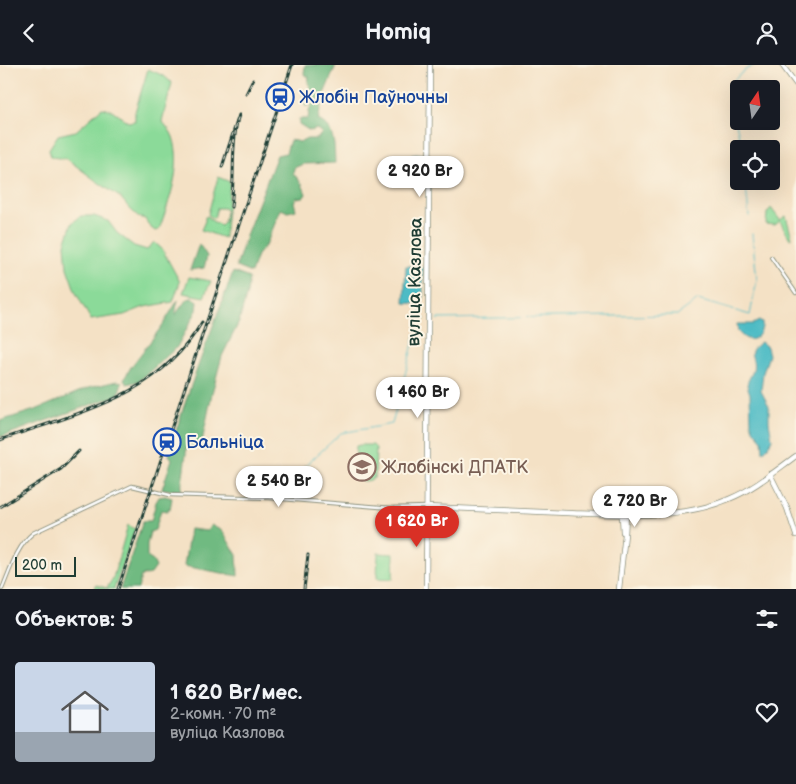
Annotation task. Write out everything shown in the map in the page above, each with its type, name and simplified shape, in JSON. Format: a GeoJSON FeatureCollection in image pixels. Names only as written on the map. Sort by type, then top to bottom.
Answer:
{"type":"FeatureCollection","features":[{"type":"Feature","properties":{"kind":"main road","name":"вуліца Казлова"},"geometry":{"type":"LineString","coordinates":[[426,589],[430,65]]}},
{"type":"Feature","properties":{"kind":"main road"},"geometry":{"type":"LineString","coordinates":[[782,65],[796,84]]}},
{"type":"Feature","properties":{"kind":"main road"},"geometry":{"type":"LineString","coordinates":[[427,507],[624,515],[669,513],[712,505],[739,495],[796,456]]}},
{"type":"Feature","properties":{"kind":"main road"},"geometry":{"type":"LineString","coordinates":[[770,474],[787,508],[796,535]]}},
{"type":"Feature","properties":{"kind":"main road"},"geometry":{"type":"LineString","coordinates":[[619,589],[624,538],[624,515]]}},
{"type":"Feature","properties":{"kind":"street"},"geometry":{"type":"LineString","coordinates":[[771,257],[796,293]]}},
{"type":"Feature","properties":{"kind":"street"},"geometry":{"type":"LineString","coordinates":[[2,589],[23,543],[33,533],[132,486],[170,495],[252,497],[392,508],[427,507]]}},
{"type":"Feature","properties":{"kind":"green space"},"geometry":{"type":"Polygon","coordinates":[[[305,65],[336,65],[322,99],[315,99],[306,107],[303,92],[309,91],[310,86],[308,83],[309,77],[304,74],[305,65]]]}},
{"type":"Feature","properties":{"kind":"green space"},"geometry":{"type":"Polygon","coordinates":[[[148,69],[164,76],[172,83],[162,121],[173,137],[176,148],[174,184],[159,230],[155,231],[145,219],[139,217],[121,198],[67,159],[51,157],[49,149],[58,135],[76,131],[102,108],[112,110],[128,122],[135,121],[135,112],[148,69]]]}},
{"type":"Feature","properties":{"kind":"green space"},"geometry":{"type":"Polygon","coordinates":[[[317,101],[322,101],[318,120],[324,123],[331,133],[334,144],[335,163],[303,164],[294,168],[293,173],[302,184],[306,194],[304,197],[296,198],[294,202],[296,210],[288,212],[281,209],[266,245],[257,255],[251,273],[236,267],[277,155],[286,153],[290,140],[301,142],[307,139],[317,139],[322,133],[317,129],[310,131],[299,124],[299,119],[308,119],[311,106],[317,101]]]}},
{"type":"Feature","properties":{"kind":"green space"},"geometry":{"type":"Polygon","coordinates":[[[218,177],[230,182],[224,238],[201,230],[205,217],[208,216],[212,221],[221,225],[224,222],[225,208],[217,208],[214,218],[208,214],[218,177]]]}},
{"type":"Feature","properties":{"kind":"green space"},"geometry":{"type":"Polygon","coordinates":[[[771,208],[780,220],[786,216],[792,238],[790,239],[780,221],[775,225],[766,224],[767,213],[771,208]]]}},
{"type":"Feature","properties":{"kind":"green space"},"geometry":{"type":"Polygon","coordinates":[[[81,216],[94,216],[108,221],[117,233],[134,246],[147,250],[154,242],[162,249],[180,282],[173,302],[144,307],[124,315],[91,320],[76,293],[67,268],[65,244],[72,223],[81,216]]]}},
{"type":"Feature","properties":{"kind":"green space"},"geometry":{"type":"Polygon","coordinates":[[[199,244],[207,256],[204,268],[190,270],[199,244]]]}},
{"type":"Feature","properties":{"kind":"green space"},"geometry":{"type":"Polygon","coordinates":[[[233,272],[249,278],[247,293],[239,322],[222,356],[212,393],[202,442],[208,450],[187,446],[181,491],[162,489],[172,459],[169,455],[183,409],[233,272]]]}},
{"type":"Feature","properties":{"kind":"green space"},"geometry":{"type":"Polygon","coordinates":[[[189,277],[211,281],[204,297],[183,293],[189,277]]]}},
{"type":"Feature","properties":{"kind":"green space"},"geometry":{"type":"Polygon","coordinates":[[[192,298],[198,302],[197,310],[177,347],[139,381],[127,384],[124,379],[131,367],[162,326],[178,300],[175,315],[187,299],[192,298]]]}},
{"type":"Feature","properties":{"kind":"green space"},"geometry":{"type":"Polygon","coordinates":[[[117,381],[122,382],[118,395],[0,437],[0,421],[38,409],[88,388],[117,381]]]}},
{"type":"Feature","properties":{"kind":"green space"},"geometry":{"type":"Polygon","coordinates":[[[373,445],[376,448],[375,477],[368,481],[355,478],[356,446],[373,445]]]}},
{"type":"Feature","properties":{"kind":"green space"},"geometry":{"type":"Polygon","coordinates":[[[159,497],[172,498],[170,509],[168,508],[168,511],[161,510],[155,530],[150,532],[147,544],[147,557],[153,561],[156,567],[151,574],[141,576],[138,589],[120,589],[143,521],[151,521],[156,502],[159,497]]]}},
{"type":"Feature","properties":{"kind":"green space"},"geometry":{"type":"Polygon","coordinates":[[[128,525],[135,529],[114,589],[95,589],[96,585],[107,588],[113,578],[128,525]]]}},
{"type":"Feature","properties":{"kind":"green space"},"geometry":{"type":"Polygon","coordinates":[[[211,525],[222,531],[237,555],[238,576],[184,566],[190,529],[207,531],[211,525]]]}},
{"type":"Feature","properties":{"kind":"green space"},"geometry":{"type":"Polygon","coordinates":[[[378,553],[394,554],[393,579],[377,578],[378,553]]]}},
{"type":"Feature","properties":{"kind":"water"},"geometry":{"type":"Polygon","coordinates":[[[413,154],[426,154],[425,187],[416,187],[411,156],[413,154]]]}},
{"type":"Feature","properties":{"kind":"water"},"geometry":{"type":"Polygon","coordinates":[[[406,266],[420,266],[423,268],[422,304],[404,303],[406,266]]]}},
{"type":"Feature","properties":{"kind":"water"},"geometry":{"type":"Polygon","coordinates":[[[759,321],[762,323],[762,329],[754,339],[747,339],[738,332],[737,324],[753,324],[759,321]]]}},
{"type":"Feature","properties":{"kind":"water"},"geometry":{"type":"Polygon","coordinates":[[[761,342],[767,347],[769,355],[763,373],[761,391],[769,406],[772,439],[769,446],[763,452],[762,440],[753,429],[751,423],[750,394],[747,385],[754,365],[752,352],[761,342]]]}},
{"type":"Feature","properties":{"kind":"waterway"},"geometry":{"type":"LineString","coordinates":[[740,140],[728,88],[745,70],[755,65]]}},
{"type":"Feature","properties":{"kind":"waterway"},"geometry":{"type":"LineString","coordinates":[[746,190],[749,216]]}},
{"type":"Feature","properties":{"kind":"waterway"},"geometry":{"type":"LineString","coordinates":[[437,319],[677,315],[698,300],[750,315],[757,280],[752,234]]}},
{"type":"Feature","properties":{"kind":"waterway"},"geometry":{"type":"LineString","coordinates":[[420,318],[421,304]]}},
{"type":"Feature","properties":{"kind":"waterway"},"geometry":{"type":"LineString","coordinates":[[300,479],[304,467],[341,433],[392,424],[419,321],[420,319],[425,319]]}},
{"type":"Feature","properties":{"kind":"railway"},"geometry":{"type":"LineString","coordinates":[[118,589],[292,65]]}},
{"type":"Feature","properties":{"kind":"railway"},"geometry":{"type":"LineString","coordinates":[[246,94],[253,80]]}},
{"type":"Feature","properties":{"kind":"railway"},"geometry":{"type":"LineString","coordinates":[[222,167],[239,115]]}},
{"type":"Feature","properties":{"kind":"railway"},"geometry":{"type":"LineString","coordinates":[[231,207],[234,143],[237,122]]}},
{"type":"Feature","properties":{"kind":"railway"},"geometry":{"type":"LineString","coordinates":[[0,440],[86,411],[139,386],[163,369],[184,348],[202,322]]}},
{"type":"Feature","properties":{"kind":"railway"},"geometry":{"type":"LineString","coordinates":[[0,507],[61,469],[79,451]]}},
{"type":"Feature","properties":{"kind":"railway"},"geometry":{"type":"LineString","coordinates":[[304,589],[308,555]]}},
{"type":"Feature","properties":{"kind":"place","name":"Жлобін Паўночны"},"geometry":{"type":"Point","coordinates":[280,97]}},
{"type":"Feature","properties":{"kind":"place","name":"Бальніца"},"geometry":{"type":"Point","coordinates":[167,442]}},
{"type":"Feature","properties":{"kind":"place","name":"Жлобінскі ДПАТК"},"geometry":{"type":"Point","coordinates":[362,467]}}]}
